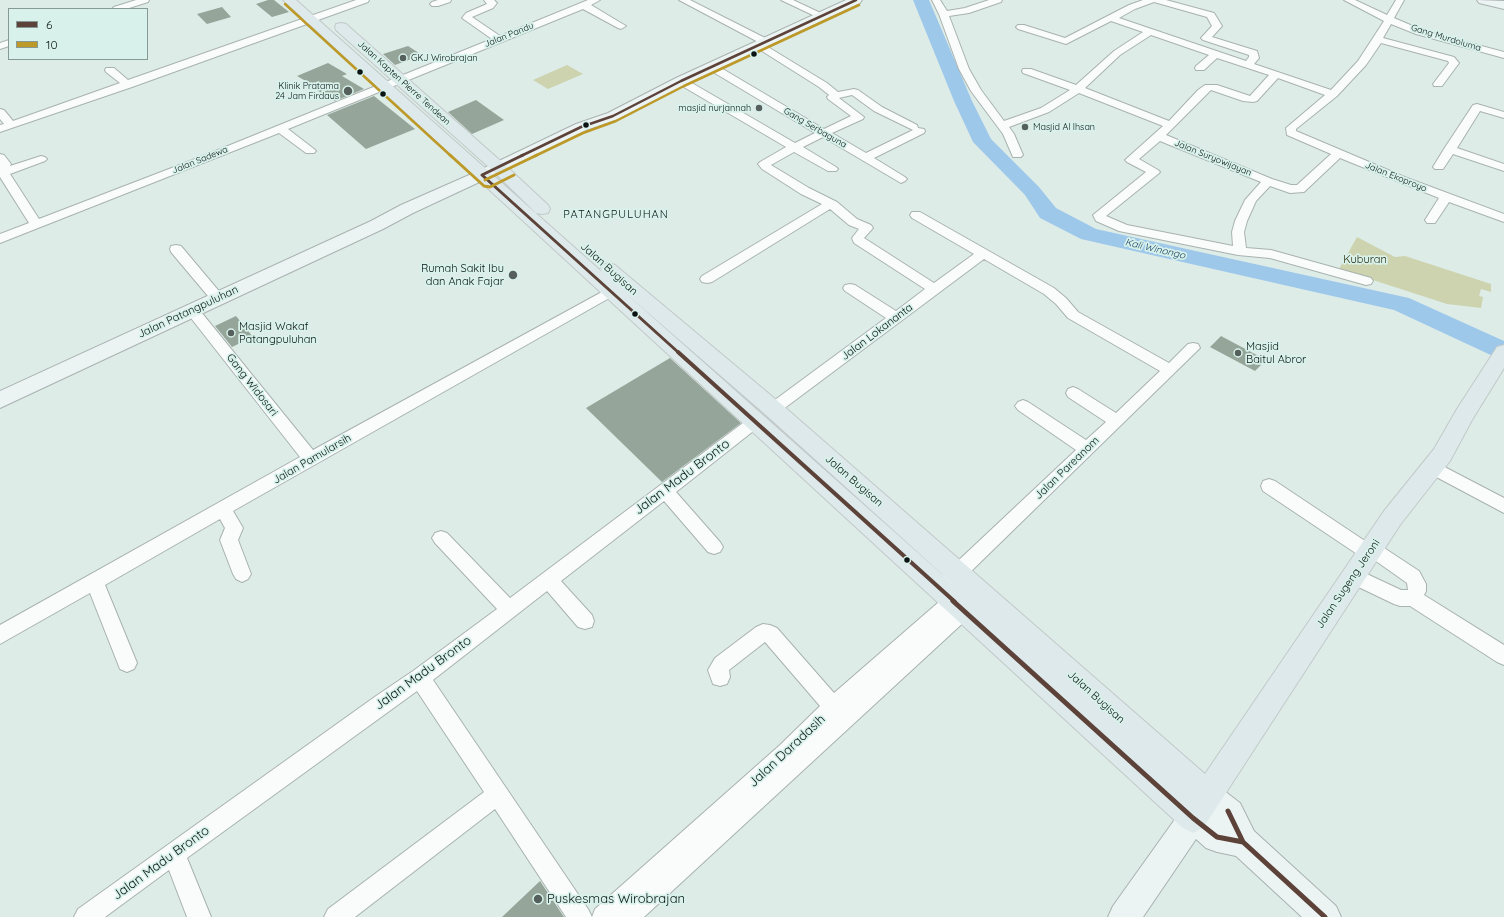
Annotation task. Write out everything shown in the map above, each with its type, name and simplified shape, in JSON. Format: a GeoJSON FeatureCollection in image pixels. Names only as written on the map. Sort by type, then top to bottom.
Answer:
{"type":"FeatureCollection","features":[{"type":"Feature","properties":{"kind":"main road","name":"Jalan Kapten Pierre Tendean"},"geometry":{"type":"LineString","coordinates":[[289,0],[383,86],[493,174]]}},
{"type":"Feature","properties":{"kind":"main road","name":"Jalan Kapten Pierre Tendean"},"geometry":{"type":"LineString","coordinates":[[315,5],[400,80],[493,174]]}},
{"type":"Feature","properties":{"kind":"main road","name":"Jalan Bugisan"},"geometry":{"type":"LineString","coordinates":[[493,174],[618,288],[756,421],[961,592],[1201,807]]}},
{"type":"Feature","properties":{"kind":"main road","name":"Jalan Bugisan"},"geometry":{"type":"LineString","coordinates":[[618,288],[773,409],[961,592]]}},
{"type":"Feature","properties":{"kind":"main road","name":"Jalan Sugeng Jeroni"},"geometry":{"type":"LineString","coordinates":[[1201,807],[1392,518],[1433,467],[1504,352]]}},
{"type":"Feature","properties":{"kind":"main road"},"geometry":{"type":"LineString","coordinates":[[756,421],[773,409]]}},
{"type":"Feature","properties":{"kind":"street"},"geometry":{"type":"LineString","coordinates":[[120,8],[145,0]]}},
{"type":"Feature","properties":{"kind":"street"},"geometry":{"type":"LineString","coordinates":[[0,129],[365,0]]}},
{"type":"Feature","properties":{"kind":"street"},"geometry":{"type":"LineString","coordinates":[[435,4],[446,0]]}},
{"type":"Feature","properties":{"kind":"street"},"geometry":{"type":"LineString","coordinates":[[488,0],[492,3],[490,6],[469,15],[467,18],[498,39]]}},
{"type":"Feature","properties":{"kind":"street","name":"Jalan Pandu"},"geometry":{"type":"LineString","coordinates":[[400,80],[596,0]]}},
{"type":"Feature","properties":{"kind":"street"},"geometry":{"type":"LineString","coordinates":[[683,0],[762,44],[836,95]]}},
{"type":"Feature","properties":{"kind":"street"},"geometry":{"type":"LineString","coordinates":[[785,0],[822,16]]}},
{"type":"Feature","properties":{"kind":"street","name":"Jalan Patangpuluhan"},"geometry":{"type":"LineString","coordinates":[[0,400],[377,225],[404,217],[602,124],[613,116],[682,81],[856,0]]}},
{"type":"Feature","properties":{"kind":"street"},"geometry":{"type":"LineString","coordinates":[[936,0],[944,14],[964,69],[976,91],[1008,134],[1018,155]]}},
{"type":"Feature","properties":{"kind":"street"},"geometry":{"type":"LineString","coordinates":[[944,14],[966,11],[998,0]]}},
{"type":"Feature","properties":{"kind":"street"},"geometry":{"type":"LineString","coordinates":[[1123,0],[1136,5]]}},
{"type":"Feature","properties":{"kind":"street"},"geometry":{"type":"LineString","coordinates":[[1021,27],[1066,41],[1136,5],[1152,0]]}},
{"type":"Feature","properties":{"kind":"street"},"geometry":{"type":"LineString","coordinates":[[1156,0],[1211,15],[1217,26],[1207,38],[1256,52],[1254,58],[1247,65]]}},
{"type":"Feature","properties":{"kind":"street","name":"Gang Murdoluma"},"geometry":{"type":"LineString","coordinates":[[1348,0],[1419,32],[1504,55]]}},
{"type":"Feature","properties":{"kind":"street"},"geometry":{"type":"LineString","coordinates":[[1111,18],[1333,94],[1362,63],[1400,0]]}},
{"type":"Feature","properties":{"kind":"street"},"geometry":{"type":"LineString","coordinates":[[1483,0],[1504,5]]}},
{"type":"Feature","properties":{"kind":"street"},"geometry":{"type":"LineString","coordinates":[[583,5],[621,26]]}},
{"type":"Feature","properties":{"kind":"street"},"geometry":{"type":"LineString","coordinates":[[1002,126],[1045,110],[1078,89],[1117,53],[1149,32]]}},
{"type":"Feature","properties":{"kind":"street"},"geometry":{"type":"LineString","coordinates":[[1377,39],[1451,59],[1454,63],[1438,84]]}},
{"type":"Feature","properties":{"kind":"street"},"geometry":{"type":"LineString","coordinates":[[1200,68],[1216,54]]}},
{"type":"Feature","properties":{"kind":"street","name":"Gang Serbaguna"},"geometry":{"type":"LineString","coordinates":[[712,67],[901,179]]}},
{"type":"Feature","properties":{"kind":"street"},"geometry":{"type":"LineString","coordinates":[[110,70],[128,84]]}},
{"type":"Feature","properties":{"kind":"street"},"geometry":{"type":"LineString","coordinates":[[1027,71],[1171,125]]}},
{"type":"Feature","properties":{"kind":"street"},"geometry":{"type":"LineString","coordinates":[[1276,74],[1252,99],[1247,99],[1218,88],[1209,87],[1202,92],[1171,125],[1131,160],[1151,169],[1154,172],[1099,215],[1099,217],[1123,228],[1240,251],[1271,254],[1366,281]]}},
{"type":"Feature","properties":{"kind":"street","name":"Jalan Sadewa"},"geometry":{"type":"LineString","coordinates":[[0,239],[400,80]]}},
{"type":"Feature","properties":{"kind":"street"},"geometry":{"type":"LineString","coordinates":[[682,81],[832,169]]}},
{"type":"Feature","properties":{"kind":"street"},"geometry":{"type":"LineString","coordinates":[[866,158],[916,129],[878,109],[854,92],[832,97],[859,117],[794,147],[764,164],[766,167],[805,191],[842,211],[853,222],[867,228],[858,240],[934,289]]}},
{"type":"Feature","properties":{"kind":"street","name":"Jalan Ekoproyo"},"geometry":{"type":"LineString","coordinates":[[1333,94],[1291,128],[1290,131],[1339,153],[1504,218]]}},
{"type":"Feature","properties":{"kind":"street"},"geometry":{"type":"LineString","coordinates":[[1439,167],[1478,107],[1504,115]]}},
{"type":"Feature","properties":{"kind":"street"},"geometry":{"type":"LineString","coordinates":[[0,112],[11,125]]}},
{"type":"Feature","properties":{"kind":"street"},"geometry":{"type":"LineString","coordinates":[[280,128],[310,151]]}},
{"type":"Feature","properties":{"kind":"street","name":"Jalan Suryowijayan"},"geometry":{"type":"LineString","coordinates":[[1158,136],[1290,190],[1300,189],[1339,153]]}},
{"type":"Feature","properties":{"kind":"street"},"geometry":{"type":"LineString","coordinates":[[1450,149],[1504,168]]}},
{"type":"Feature","properties":{"kind":"street"},"geometry":{"type":"LineString","coordinates":[[0,157],[5,164],[3,173],[37,225]]}},
{"type":"Feature","properties":{"kind":"street"},"geometry":{"type":"LineString","coordinates":[[3,173],[41,159]]}},
{"type":"Feature","properties":{"kind":"street"},"geometry":{"type":"LineString","coordinates":[[1240,251],[1238,232],[1241,221],[1251,200],[1268,180]]}},
{"type":"Feature","properties":{"kind":"street"},"geometry":{"type":"LineString","coordinates":[[1431,220],[1446,196]]}},
{"type":"Feature","properties":{"kind":"street"},"geometry":{"type":"LineString","coordinates":[[707,279],[830,204]]}},
{"type":"Feature","properties":{"kind":"street"},"geometry":{"type":"LineString","coordinates":[[916,215],[1049,291],[1061,300],[1074,315],[1170,370]]}},
{"type":"Feature","properties":{"kind":"street"},"geometry":{"type":"LineString","coordinates":[[176,249],[218,299]]}},
{"type":"Feature","properties":{"kind":"street","name":"Jalan Lokananta"},"geometry":{"type":"LineString","coordinates":[[773,409],[982,254]]}},
{"type":"Feature","properties":{"kind":"street","name":"Jalan Pamularsih"},"geometry":{"type":"LineString","coordinates":[[0,635],[224,510],[311,459],[618,288]]}},
{"type":"Feature","properties":{"kind":"street"},"geometry":{"type":"LineString","coordinates":[[850,288],[896,318]]}},
{"type":"Feature","properties":{"kind":"street","name":"Gang Widosari"},"geometry":{"type":"LineString","coordinates":[[192,310],[311,459]]}},
{"type":"Feature","properties":{"kind":"street","name":"Jalan Pareanom"},"geometry":{"type":"LineString","coordinates":[[961,592],[1087,449],[1193,348]]}},
{"type":"Feature","properties":{"kind":"street"},"geometry":{"type":"LineString","coordinates":[[1073,393],[1117,421]]}},
{"type":"Feature","properties":{"kind":"street"},"geometry":{"type":"LineString","coordinates":[[1023,406],[1087,449]]}},
{"type":"Feature","properties":{"kind":"street","name":"Jalan Madu Bronto"},"geometry":{"type":"LineString","coordinates":[[86,917],[383,703],[420,678],[756,421]]}},
{"type":"Feature","properties":{"kind":"street"},"geometry":{"type":"LineString","coordinates":[[1433,467],[1504,506]]}},
{"type":"Feature","properties":{"kind":"street"},"geometry":{"type":"LineString","coordinates":[[1269,486],[1413,576],[1417,584],[1417,591],[1413,598]]}},
{"type":"Feature","properties":{"kind":"street"},"geometry":{"type":"LineString","coordinates":[[665,490],[714,547]]}},
{"type":"Feature","properties":{"kind":"street"},"geometry":{"type":"LineString","coordinates":[[224,510],[234,528],[229,540],[242,574]]}},
{"type":"Feature","properties":{"kind":"street"},"geometry":{"type":"LineString","coordinates":[[441,538],[509,609]]}},
{"type":"Feature","properties":{"kind":"street"},"geometry":{"type":"LineString","coordinates":[[1354,576],[1400,598],[1413,598],[1504,656]]}},
{"type":"Feature","properties":{"kind":"street"},"geometry":{"type":"LineString","coordinates":[[548,580],[585,621]]}},
{"type":"Feature","properties":{"kind":"street"},"geometry":{"type":"LineString","coordinates":[[95,583],[127,663]]}},
{"type":"Feature","properties":{"kind":"street","name":"Jalan Daradasih"},"geometry":{"type":"LineString","coordinates":[[603,917],[787,752],[833,707],[961,592]]}},
{"type":"Feature","properties":{"kind":"street","name":"Jalan Daradasih"},"geometry":{"type":"LineString","coordinates":[[626,917],[961,592]]}},
{"type":"Feature","properties":{"kind":"street"},"geometry":{"type":"LineString","coordinates":[[720,677],[718,670],[722,664],[763,633],[770,634],[833,707]]}},
{"type":"Feature","properties":{"kind":"street"},"geometry":{"type":"LineString","coordinates":[[420,678],[580,917]]}},
{"type":"Feature","properties":{"kind":"street"},"geometry":{"type":"LineString","coordinates":[[336,917],[498,794]]}},
{"type":"Feature","properties":{"kind":"street"},"geometry":{"type":"LineString","coordinates":[[1124,917],[1201,807],[1217,837],[1243,842],[1325,917]]}},
{"type":"Feature","properties":{"kind":"street"},"geometry":{"type":"LineString","coordinates":[[174,854],[199,917]]}},
{"type":"Feature","properties":{"kind":"green space"},"geometry":{"type":"Polygon","coordinates":[[[567,65],[583,74],[548,89],[533,80],[567,65]]]}},
{"type":"Feature","properties":{"kind":"green space","name":"Kuburan"},"geometry":{"type":"Polygon","coordinates":[[[1357,237],[1395,257],[1405,256],[1491,284],[1491,292],[1481,289],[1479,296],[1483,297],[1481,308],[1447,304],[1339,269],[1357,237]]]}},
{"type":"Feature","properties":{"kind":"building"},"geometry":{"type":"Polygon","coordinates":[[[268,0],[274,0],[289,12],[272,17],[256,4],[268,0]]]}},
{"type":"Feature","properties":{"kind":"building"},"geometry":{"type":"Polygon","coordinates":[[[222,7],[231,17],[207,24],[197,14],[222,7]]]}},
{"type":"Feature","properties":{"kind":"building"},"geometry":{"type":"Polygon","coordinates":[[[408,46],[422,55],[395,65],[383,54],[408,46]]]}},
{"type":"Feature","properties":{"kind":"building"},"geometry":{"type":"Polygon","coordinates":[[[328,63],[347,74],[342,76],[364,89],[335,101],[308,85],[311,84],[297,76],[328,63]]]}},
{"type":"Feature","properties":{"kind":"building"},"geometry":{"type":"Polygon","coordinates":[[[374,96],[415,129],[366,149],[327,115],[374,96]]]}},
{"type":"Feature","properties":{"kind":"building"},"geometry":{"type":"Polygon","coordinates":[[[476,100],[504,120],[472,134],[448,112],[476,100]]]}},
{"type":"Feature","properties":{"kind":"building","name":"Masjid Wakaf Patangpuluhan"},"geometry":{"type":"Polygon","coordinates":[[[236,316],[253,337],[232,347],[215,326],[236,316]]]}},
{"type":"Feature","properties":{"kind":"building","name":"Masjid Baitul Abror"},"geometry":{"type":"Polygon","coordinates":[[[1221,336],[1266,360],[1255,371],[1210,347],[1221,336]]]}},
{"type":"Feature","properties":{"kind":"building"},"geometry":{"type":"Polygon","coordinates":[[[670,358],[741,423],[662,482],[586,408],[670,358]]]}},
{"type":"Feature","properties":{"kind":"building","name":"Puskesmas Wirobrajan"},"geometry":{"type":"Polygon","coordinates":[[[540,881],[564,917],[502,917],[540,881]]]}},
{"type":"Feature","properties":{"kind":"waterway","name":"Kali Winongo"},"geometry":{"type":"LineString","coordinates":[[921,0],[963,101],[983,142],[1032,191],[1048,213],[1089,234],[1401,304],[1504,351]]}},
{"type":"Feature","properties":{"kind":"transit line","name":"6"},"geometry":{"type":"LineString","coordinates":[[856,0],[681,81],[613,116],[581,127],[482,175],[1193,818],[1217,837],[1243,842]]}},
{"type":"Feature","properties":{"kind":"transit line","name":"10"},"geometry":{"type":"LineString","coordinates":[[285,4],[484,186],[490,187],[514,175]]}},
{"type":"Feature","properties":{"kind":"transit line","name":"10"},"geometry":{"type":"LineString","coordinates":[[485,180],[583,133],[616,121],[684,86],[859,5]]}},
{"type":"Feature","properties":{"kind":"transit line","name":"6"},"geometry":{"type":"LineString","coordinates":[[1228,811],[1243,842],[1325,917]]}},
{"type":"Feature","properties":{"kind":"place","name":"GKJ Wirobrajan"},"geometry":{"type":"Point","coordinates":[403,58]}},
{"type":"Feature","properties":{"kind":"place","name":"Klinik Pratama 24 Jam Firdaus"},"geometry":{"type":"Point","coordinates":[348,91]}},
{"type":"Feature","properties":{"kind":"place","name":"masjid nurjannah"},"geometry":{"type":"Point","coordinates":[759,108]}},
{"type":"Feature","properties":{"kind":"place","name":"Masjid Al Ihsan"},"geometry":{"type":"Point","coordinates":[1025,127]}},
{"type":"Feature","properties":{"kind":"place","name":"Rumah Sakit Ibu dan Anak Fajar"},"geometry":{"type":"Point","coordinates":[513,275]}},
{"type":"Feature","properties":{"kind":"place","name":"Masjid Wakaf Patangpuluhan"},"geometry":{"type":"Point","coordinates":[231,333]}},
{"type":"Feature","properties":{"kind":"place","name":"Masjid Baitul Abror"},"geometry":{"type":"Point","coordinates":[1238,353]}},
{"type":"Feature","properties":{"kind":"place","name":"Puskesmas Wirobrajan"},"geometry":{"type":"Point","coordinates":[538,899]}},
{"type":"Feature","properties":{"kind":"district","name":"PATANGPULUHAN"},"geometry":{"type":"Point","coordinates":[616,215]}}]}
